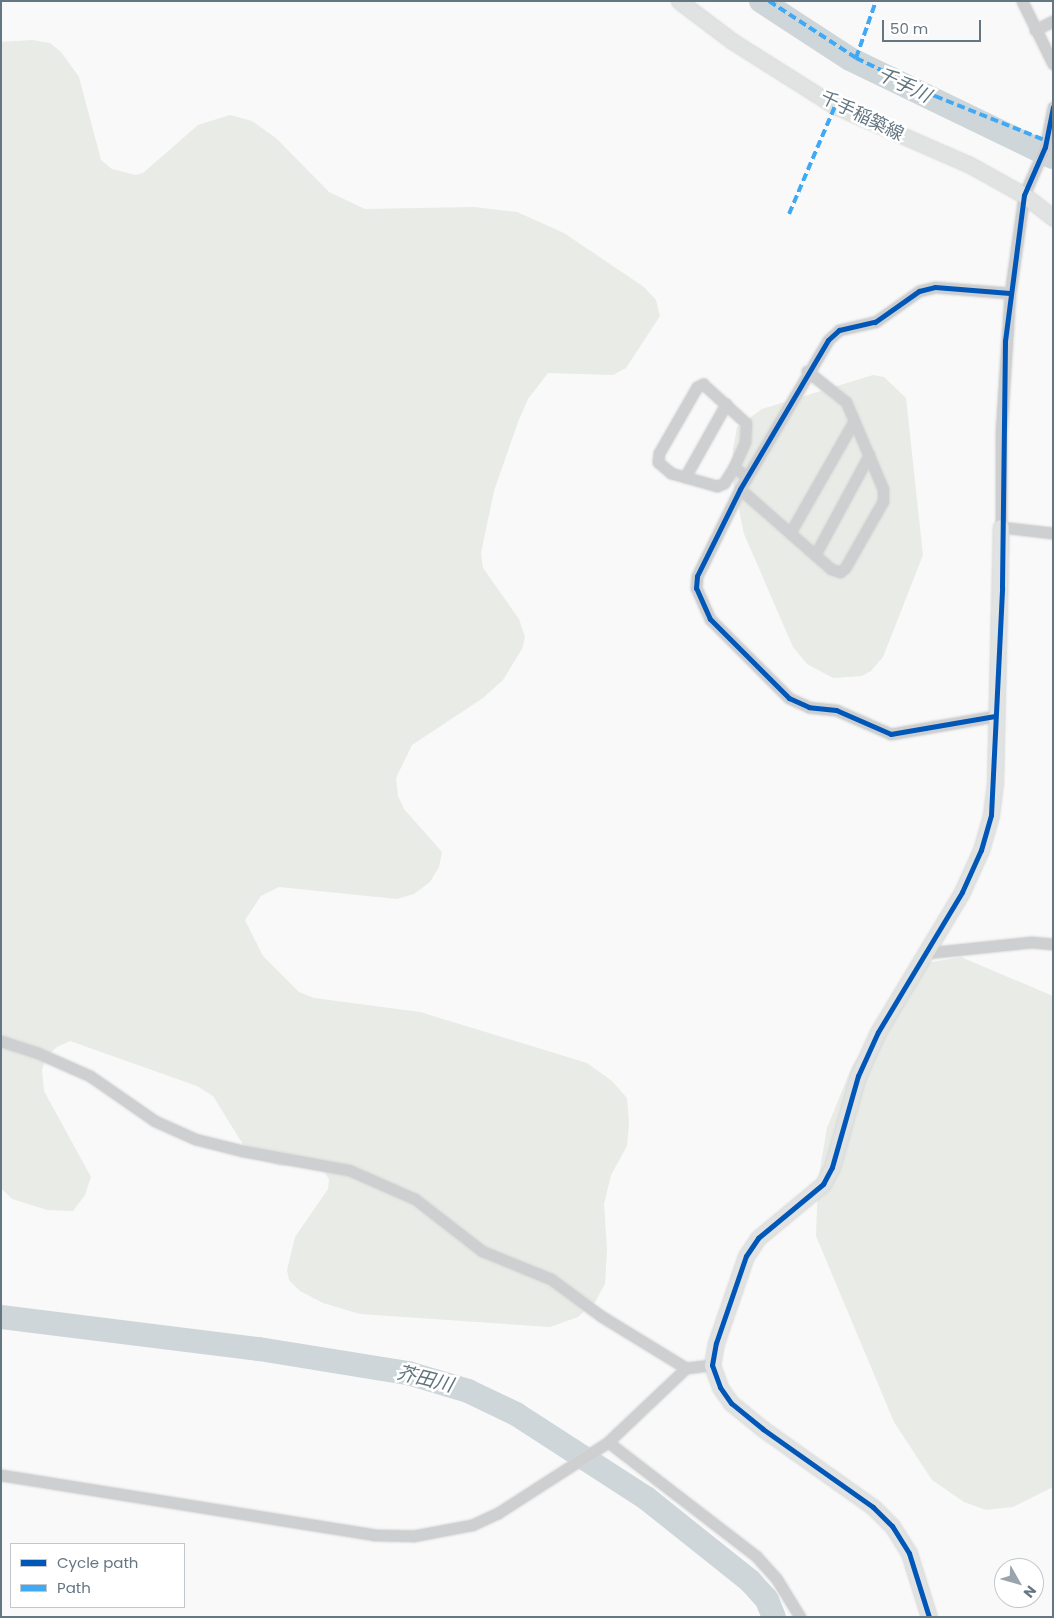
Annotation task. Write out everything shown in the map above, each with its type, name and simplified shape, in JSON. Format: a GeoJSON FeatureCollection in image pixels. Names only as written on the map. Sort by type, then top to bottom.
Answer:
{"type":"FeatureCollection","features":[{"type":"Feature","properties":{"kind":"street","name":"千手稲築線"},"geometry":{"type":"LineString","coordinates":[[679,1],[732,41],[835,106],[970,165],[1026,192],[1053,218]]}},
{"type":"Feature","properties":{"kind":"street"},"geometry":{"type":"LineString","coordinates":[[1022,1],[1053,64]]}},
{"type":"Feature","properties":{"kind":"street"},"geometry":{"type":"LineString","coordinates":[[1035,30],[1053,20]]}},
{"type":"Feature","properties":{"kind":"street"},"geometry":{"type":"LineString","coordinates":[[929,1617],[908,1552],[892,1526],[873,1507],[763,1429],[731,1403],[720,1387],[712,1365],[716,1343],[746,1256],[758,1238],[823,1184],[832,1167],[858,1076],[878,1032],[962,892],[981,850],[991,815],[1001,527],[1002,434],[1010,293],[1026,192],[1048,144],[1053,107]]}},
{"type":"Feature","properties":{"kind":"street"},"geometry":{"type":"LineString","coordinates":[[995,716],[891,734],[836,710],[809,706],[789,698],[710,619],[696,588],[697,576],[747,477],[807,371],[828,340],[838,330],[875,322],[919,291],[934,287],[1010,293]]}},
{"type":"Feature","properties":{"kind":"street"},"geometry":{"type":"LineString","coordinates":[[740,490],[815,555],[840,572],[883,501],[880,477],[846,402],[807,371]]}},
{"type":"Feature","properties":{"kind":"street"},"geometry":{"type":"LineString","coordinates":[[703,384],[740,416],[748,430],[734,467],[724,483],[717,486],[662,468],[658,462],[659,453],[697,387],[703,384]]}},
{"type":"Feature","properties":{"kind":"street"},"geometry":{"type":"LineString","coordinates":[[685,477],[726,404]]}},
{"type":"Feature","properties":{"kind":"street"},"geometry":{"type":"LineString","coordinates":[[790,533],[854,421]]}},
{"type":"Feature","properties":{"kind":"street"},"geometry":{"type":"LineString","coordinates":[[815,555],[869,456]]}},
{"type":"Feature","properties":{"kind":"street"},"geometry":{"type":"LineString","coordinates":[[734,467],[747,477]]}},
{"type":"Feature","properties":{"kind":"street"},"geometry":{"type":"LineString","coordinates":[[1001,527],[1053,533]]}},
{"type":"Feature","properties":{"kind":"street"},"geometry":{"type":"LineString","coordinates":[[926,953],[1031,942],[1053,944]]}},
{"type":"Feature","properties":{"kind":"street"},"geometry":{"type":"LineString","coordinates":[[1,1041],[38,1053],[90,1076],[155,1121],[195,1138],[242,1151],[349,1170],[415,1200],[482,1251],[551,1279],[601,1316],[686,1368]]}},
{"type":"Feature","properties":{"kind":"street"},"geometry":{"type":"LineString","coordinates":[[1,1475],[374,1535],[413,1536],[472,1525],[498,1514],[608,1442],[686,1368],[712,1365]]}},
{"type":"Feature","properties":{"kind":"street"},"geometry":{"type":"LineString","coordinates":[[608,1442],[756,1556],[776,1578],[800,1617]]}},
{"type":"Feature","properties":{"kind":"shaded area"},"geometry":{"type":"Polygon","coordinates":[[[32,40],[50,43],[61,52],[79,77],[101,160],[112,169],[135,175],[143,173],[198,125],[230,115],[252,121],[276,138],[329,192],[365,209],[474,207],[517,212],[564,233],[644,287],[656,300],[660,316],[626,368],[613,375],[548,373],[528,399],[518,422],[494,491],[481,553],[483,568],[519,619],[525,637],[522,649],[503,680],[483,698],[412,745],[396,778],[398,796],[404,809],[442,852],[439,867],[430,882],[414,894],[397,899],[279,887],[261,896],[245,920],[263,956],[299,992],[314,998],[420,1012],[587,1063],[612,1081],[627,1098],[629,1124],[627,1146],[611,1175],[604,1204],[607,1249],[605,1284],[595,1302],[578,1317],[550,1327],[360,1314],[323,1303],[300,1291],[289,1280],[287,1270],[295,1237],[328,1189],[329,1179],[322,1169],[306,1165],[280,1166],[259,1160],[244,1146],[213,1096],[197,1086],[70,1041],[57,1047],[46,1057],[42,1070],[44,1091],[91,1177],[85,1195],[73,1211],[47,1210],[12,1199],[1,1188],[1,42],[32,40]]]}},
{"type":"Feature","properties":{"kind":"shaded area"},"geometry":{"type":"Polygon","coordinates":[[[873,375],[884,377],[906,398],[923,555],[883,657],[871,671],[862,676],[833,678],[807,664],[793,647],[744,534],[733,481],[733,449],[737,427],[762,409],[873,375]]]}},
{"type":"Feature","properties":{"kind":"shaded area"},"geometry":{"type":"Polygon","coordinates":[[[961,957],[1053,996],[1053,1487],[1013,1507],[986,1510],[964,1502],[932,1480],[894,1422],[816,1236],[818,1181],[827,1128],[852,1066],[889,1009],[927,963],[961,957]]]}},
{"type":"Feature","properties":{"kind":"waterway","name":"千手川"},"geometry":{"type":"LineString","coordinates":[[761,1],[850,59],[1053,157]]}},
{"type":"Feature","properties":{"kind":"waterway","name":"芥田川"},"geometry":{"type":"LineString","coordinates":[[1,1317],[259,1349],[408,1373],[468,1391],[516,1414],[646,1498],[750,1581],[767,1600],[774,1617]]}},
{"type":"Feature","properties":{"kind":"marked path"},"geometry":{"type":"LineString","coordinates":[[769,1],[856,58],[876,1]]}},
{"type":"Feature","properties":{"kind":"marked path"},"geometry":{"type":"LineString","coordinates":[[856,58],[935,96],[1047,141]]}},
{"type":"Feature","properties":{"kind":"marked path"},"geometry":{"type":"LineString","coordinates":[[789,214],[835,106]]}},
{"type":"Feature","properties":{"kind":"cycle path"},"geometry":{"type":"LineString","coordinates":[[929,1617],[909,1553],[892,1526],[873,1507],[763,1429],[731,1403],[720,1387],[712,1365],[716,1343],[746,1256],[758,1238],[823,1184],[832,1167],[858,1076],[878,1032],[962,892],[981,850],[991,815],[1002,587],[1005,341],[1024,195],[1045,147],[1053,107]]}},
{"type":"Feature","properties":{"kind":"cycle path"},"geometry":{"type":"LineString","coordinates":[[995,716],[891,734],[836,710],[809,707],[789,698],[710,619],[696,588],[697,576],[740,489],[828,340],[839,330],[875,322],[919,291],[935,287],[1010,293]]}}]}
